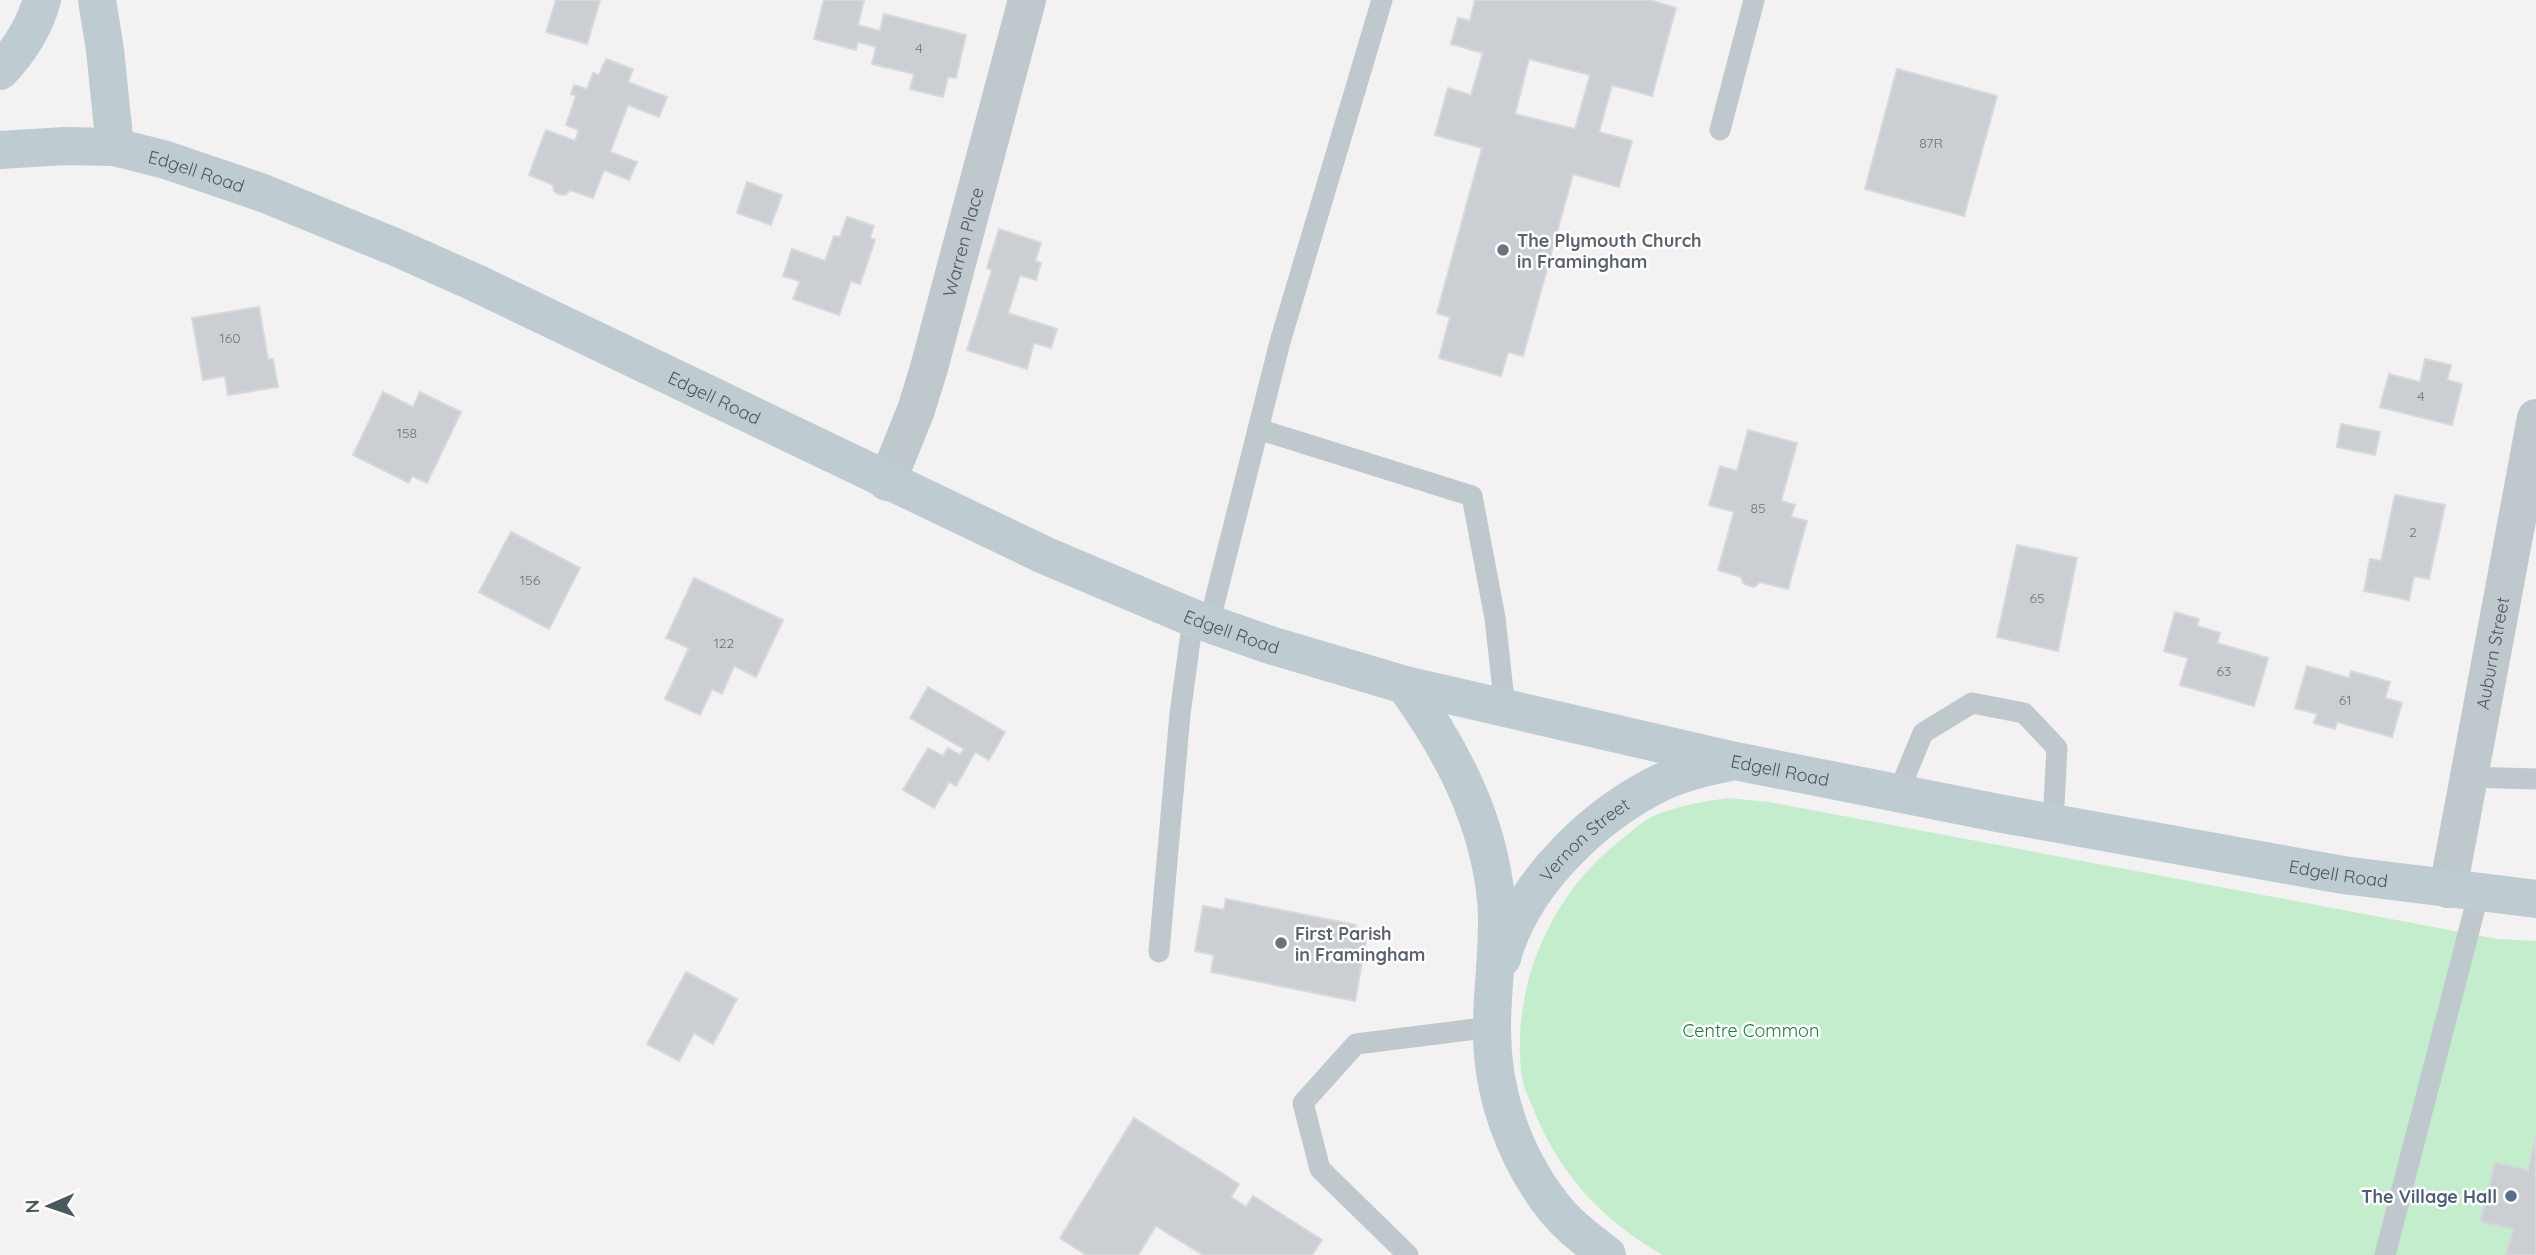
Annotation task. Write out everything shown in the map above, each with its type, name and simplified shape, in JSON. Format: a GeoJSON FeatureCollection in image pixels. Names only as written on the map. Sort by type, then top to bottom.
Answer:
{"type":"FeatureCollection","features":[{"type":"Feature","properties":{"kind":"main road"},"geometry":{"type":"LineString","coordinates":[[0,71],[31,30],[42,0]]}},
{"type":"Feature","properties":{"kind":"main road"},"geometry":{"type":"LineString","coordinates":[[97,0],[115,147]]}},
{"type":"Feature","properties":{"kind":"main road","name":"Edgell Road"},"geometry":{"type":"LineString","coordinates":[[0,150],[65,146],[115,147],[166,160],[263,193],[476,283],[1044,555],[1201,621],[1270,645],[1405,685],[1735,761],[2053,823],[2343,875],[2536,899]]}},
{"type":"Feature","properties":{"kind":"main road","name":"Vernon Street"},"geometry":{"type":"LineString","coordinates":[[1405,685],[1445,744],[1465,784],[1479,819],[1489,857],[1496,898],[1498,936],[1492,1027],[1494,1068],[1514,1142],[1553,1206],[1579,1233],[1607,1255]]}},
{"type":"Feature","properties":{"kind":"main road","name":"Vernon Street"},"geometry":{"type":"LineString","coordinates":[[1495,985],[1507,941],[1525,906],[1549,872],[1575,844],[1632,798],[1665,780],[1696,769],[1735,761]]}},
{"type":"Feature","properties":{"kind":"street","name":"Warren Place"},"geometry":{"type":"LineString","coordinates":[[887,482],[916,411],[929,368],[1027,0]]}},
{"type":"Feature","properties":{"kind":"street","name":"Auburn Street"},"geometry":{"type":"LineString","coordinates":[[2463,891],[2469,777],[2531,474],[2536,418]]}},
{"type":"Feature","properties":{"kind":"lane"},"geometry":{"type":"LineString","coordinates":[[1159,952],[1180,714],[1201,621],[1258,429],[1280,342],[1382,0]]}},
{"type":"Feature","properties":{"kind":"lane"},"geometry":{"type":"LineString","coordinates":[[1720,130],[1754,0]]}},
{"type":"Feature","properties":{"kind":"lane"},"geometry":{"type":"LineString","coordinates":[[1258,429],[1472,496],[1495,618],[1505,709]]}},
{"type":"Feature","properties":{"kind":"lane"},"geometry":{"type":"LineString","coordinates":[[1898,793],[1923,733],[1972,703],[2024,713],[2056,748],[2053,823]]}},
{"type":"Feature","properties":{"kind":"lane"},"geometry":{"type":"LineString","coordinates":[[2469,777],[2536,779]]}},
{"type":"Feature","properties":{"kind":"lane"},"geometry":{"type":"LineString","coordinates":[[2385,1255],[2463,891]]}},
{"type":"Feature","properties":{"kind":"lane"},"geometry":{"type":"LineString","coordinates":[[1408,1255],[1320,1169],[1303,1102],[1356,1044],[1492,1027]]}},
{"type":"Feature","properties":{"kind":"green space","name":"Centre Common"},"geometry":{"type":"Polygon","coordinates":[[[1728,798],[1769,802],[2497,939],[2536,941],[2536,1255],[1663,1255],[1641,1242],[1602,1211],[1555,1154],[1543,1132],[1522,1078],[1522,1010],[1540,945],[1555,915],[1574,887],[1596,862],[1651,817],[1679,807],[1728,798]]]}},
{"type":"Feature","properties":{"kind":"building"},"geometry":{"type":"Polygon","coordinates":[[[556,0],[600,0],[587,44],[546,32],[556,0]]]}},
{"type":"Feature","properties":{"kind":"building"},"geometry":{"type":"Polygon","coordinates":[[[824,0],[864,0],[858,25],[880,31],[884,14],[966,35],[956,78],[948,77],[943,97],[910,89],[914,74],[872,64],[876,47],[858,42],[856,50],[814,39],[824,0]]]}},
{"type":"Feature","properties":{"kind":"building","name":"The Plymouth Church in Framingham"},"geometry":{"type":"Polygon","coordinates":[[[1475,0],[1650,0],[1676,8],[1652,96],[1612,85],[1599,132],[1632,141],[1619,187],[1573,174],[1523,356],[1508,352],[1501,376],[1439,358],[1450,317],[1437,313],[1482,148],[1435,135],[1448,88],[1471,95],[1483,53],[1451,44],[1458,18],[1470,21],[1475,0]],[[1529,59],[1515,114],[1575,129],[1590,75],[1529,59]]]}},
{"type":"Feature","properties":{"kind":"building"},"geometry":{"type":"Polygon","coordinates":[[[606,59],[633,69],[628,82],[667,97],[659,117],[628,105],[610,152],[637,162],[629,180],[604,170],[593,198],[570,190],[565,195],[558,194],[553,185],[529,175],[546,130],[575,141],[579,130],[566,125],[576,96],[571,94],[574,85],[587,89],[593,73],[599,75],[606,59]]]}},
{"type":"Feature","properties":{"kind":"building"},"geometry":{"type":"Polygon","coordinates":[[[1897,69],[1997,96],[1964,216],[1865,189],[1897,69]]]}},
{"type":"Feature","properties":{"kind":"building"},"geometry":{"type":"Polygon","coordinates":[[[747,182],[782,195],[771,225],[737,213],[747,182]]]}},
{"type":"Feature","properties":{"kind":"building"},"geometry":{"type":"Polygon","coordinates":[[[847,217],[874,226],[870,238],[875,240],[860,284],[851,281],[839,315],[793,299],[800,281],[783,276],[792,249],[825,261],[834,236],[840,237],[847,217]]]}},
{"type":"Feature","properties":{"kind":"building"},"geometry":{"type":"Polygon","coordinates":[[[999,229],[1041,243],[1035,261],[1041,263],[1036,280],[1020,275],[1008,313],[1057,329],[1051,348],[1034,343],[1027,369],[967,350],[992,270],[987,268],[999,229]]]}},
{"type":"Feature","properties":{"kind":"building"},"geometry":{"type":"Polygon","coordinates":[[[259,307],[268,359],[273,359],[278,387],[228,395],[225,376],[203,380],[192,318],[259,307]]]}},
{"type":"Feature","properties":{"kind":"building"},"geometry":{"type":"Polygon","coordinates":[[[2425,359],[2451,365],[2447,380],[2462,384],[2452,425],[2380,407],[2389,374],[2420,382],[2425,359]]]}},
{"type":"Feature","properties":{"kind":"building"},"geometry":{"type":"Polygon","coordinates":[[[383,392],[413,407],[420,392],[461,412],[427,483],[412,476],[409,483],[353,455],[383,392]]]}},
{"type":"Feature","properties":{"kind":"building"},"geometry":{"type":"Polygon","coordinates":[[[2341,424],[2380,432],[2375,455],[2337,447],[2341,424]]]}},
{"type":"Feature","properties":{"kind":"building"},"geometry":{"type":"Polygon","coordinates":[[[1748,430],[1797,443],[1781,501],[1795,505],[1791,517],[1807,521],[1788,589],[1760,582],[1754,587],[1749,586],[1743,583],[1741,577],[1718,570],[1734,512],[1709,505],[1720,466],[1737,471],[1748,430]]]}},
{"type":"Feature","properties":{"kind":"building"},"geometry":{"type":"Polygon","coordinates":[[[2395,495],[2445,505],[2429,579],[2414,576],[2409,600],[2364,591],[2370,559],[2381,561],[2395,495]]]}},
{"type":"Feature","properties":{"kind":"building"},"geometry":{"type":"Polygon","coordinates":[[[511,532],[580,568],[549,629],[479,592],[511,532]]]}},
{"type":"Feature","properties":{"kind":"building"},"geometry":{"type":"Polygon","coordinates":[[[2017,545],[2077,558],[2058,651],[1997,637],[2017,545]]]}},
{"type":"Feature","properties":{"kind":"building"},"geometry":{"type":"Polygon","coordinates":[[[694,578],[783,620],[756,677],[734,666],[722,694],[712,689],[700,715],[665,699],[689,648],[666,638],[694,578]]]}},
{"type":"Feature","properties":{"kind":"building"},"geometry":{"type":"Polygon","coordinates":[[[2175,612],[2199,619],[2197,626],[2220,633],[2217,643],[2268,658],[2254,706],[2180,685],[2188,658],[2164,651],[2175,612]]]}},
{"type":"Feature","properties":{"kind":"building"},"geometry":{"type":"Polygon","coordinates":[[[2307,666],[2349,678],[2351,671],[2390,682],[2385,698],[2402,703],[2392,737],[2337,722],[2335,729],[2314,723],[2317,714],[2295,708],[2307,666]]]}},
{"type":"Feature","properties":{"kind":"building"},"geometry":{"type":"Polygon","coordinates":[[[928,687],[1005,732],[989,760],[975,752],[956,786],[949,782],[934,808],[903,790],[928,748],[943,756],[948,748],[960,755],[964,749],[910,718],[928,687]]]}},
{"type":"Feature","properties":{"kind":"building","name":"First Parish in Framingham"},"geometry":{"type":"Polygon","coordinates":[[[1226,899],[1356,925],[1354,933],[1367,935],[1355,1001],[1211,972],[1214,955],[1195,951],[1203,906],[1224,910],[1226,899]]]}},
{"type":"Feature","properties":{"kind":"building"},"geometry":{"type":"Polygon","coordinates":[[[686,972],[737,999],[713,1044],[694,1033],[679,1061],[647,1044],[686,972]]]}},
{"type":"Feature","properties":{"kind":"building"},"geometry":{"type":"Polygon","coordinates":[[[1134,1118],[1239,1184],[1231,1197],[1246,1207],[1253,1196],[1322,1240],[1312,1255],[1203,1255],[1156,1226],[1138,1255],[1086,1255],[1060,1238],[1134,1118]]]}},
{"type":"Feature","properties":{"kind":"building","name":"The Village Hall"},"geometry":{"type":"Polygon","coordinates":[[[2536,1135],[2536,1255],[2506,1255],[2513,1229],[2480,1222],[2495,1162],[2528,1170],[2536,1135]]]}},
{"type":"Feature","properties":{"kind":"place","name":"The Plymouth Church in Framingham"},"geometry":{"type":"Point","coordinates":[1503,250]}},
{"type":"Feature","properties":{"kind":"place","name":"First Parish in Framingham"},"geometry":{"type":"Point","coordinates":[1281,943]}},
{"type":"Feature","properties":{"kind":"place","name":"The Village Hall"},"geometry":{"type":"Point","coordinates":[2511,1196]}}]}
